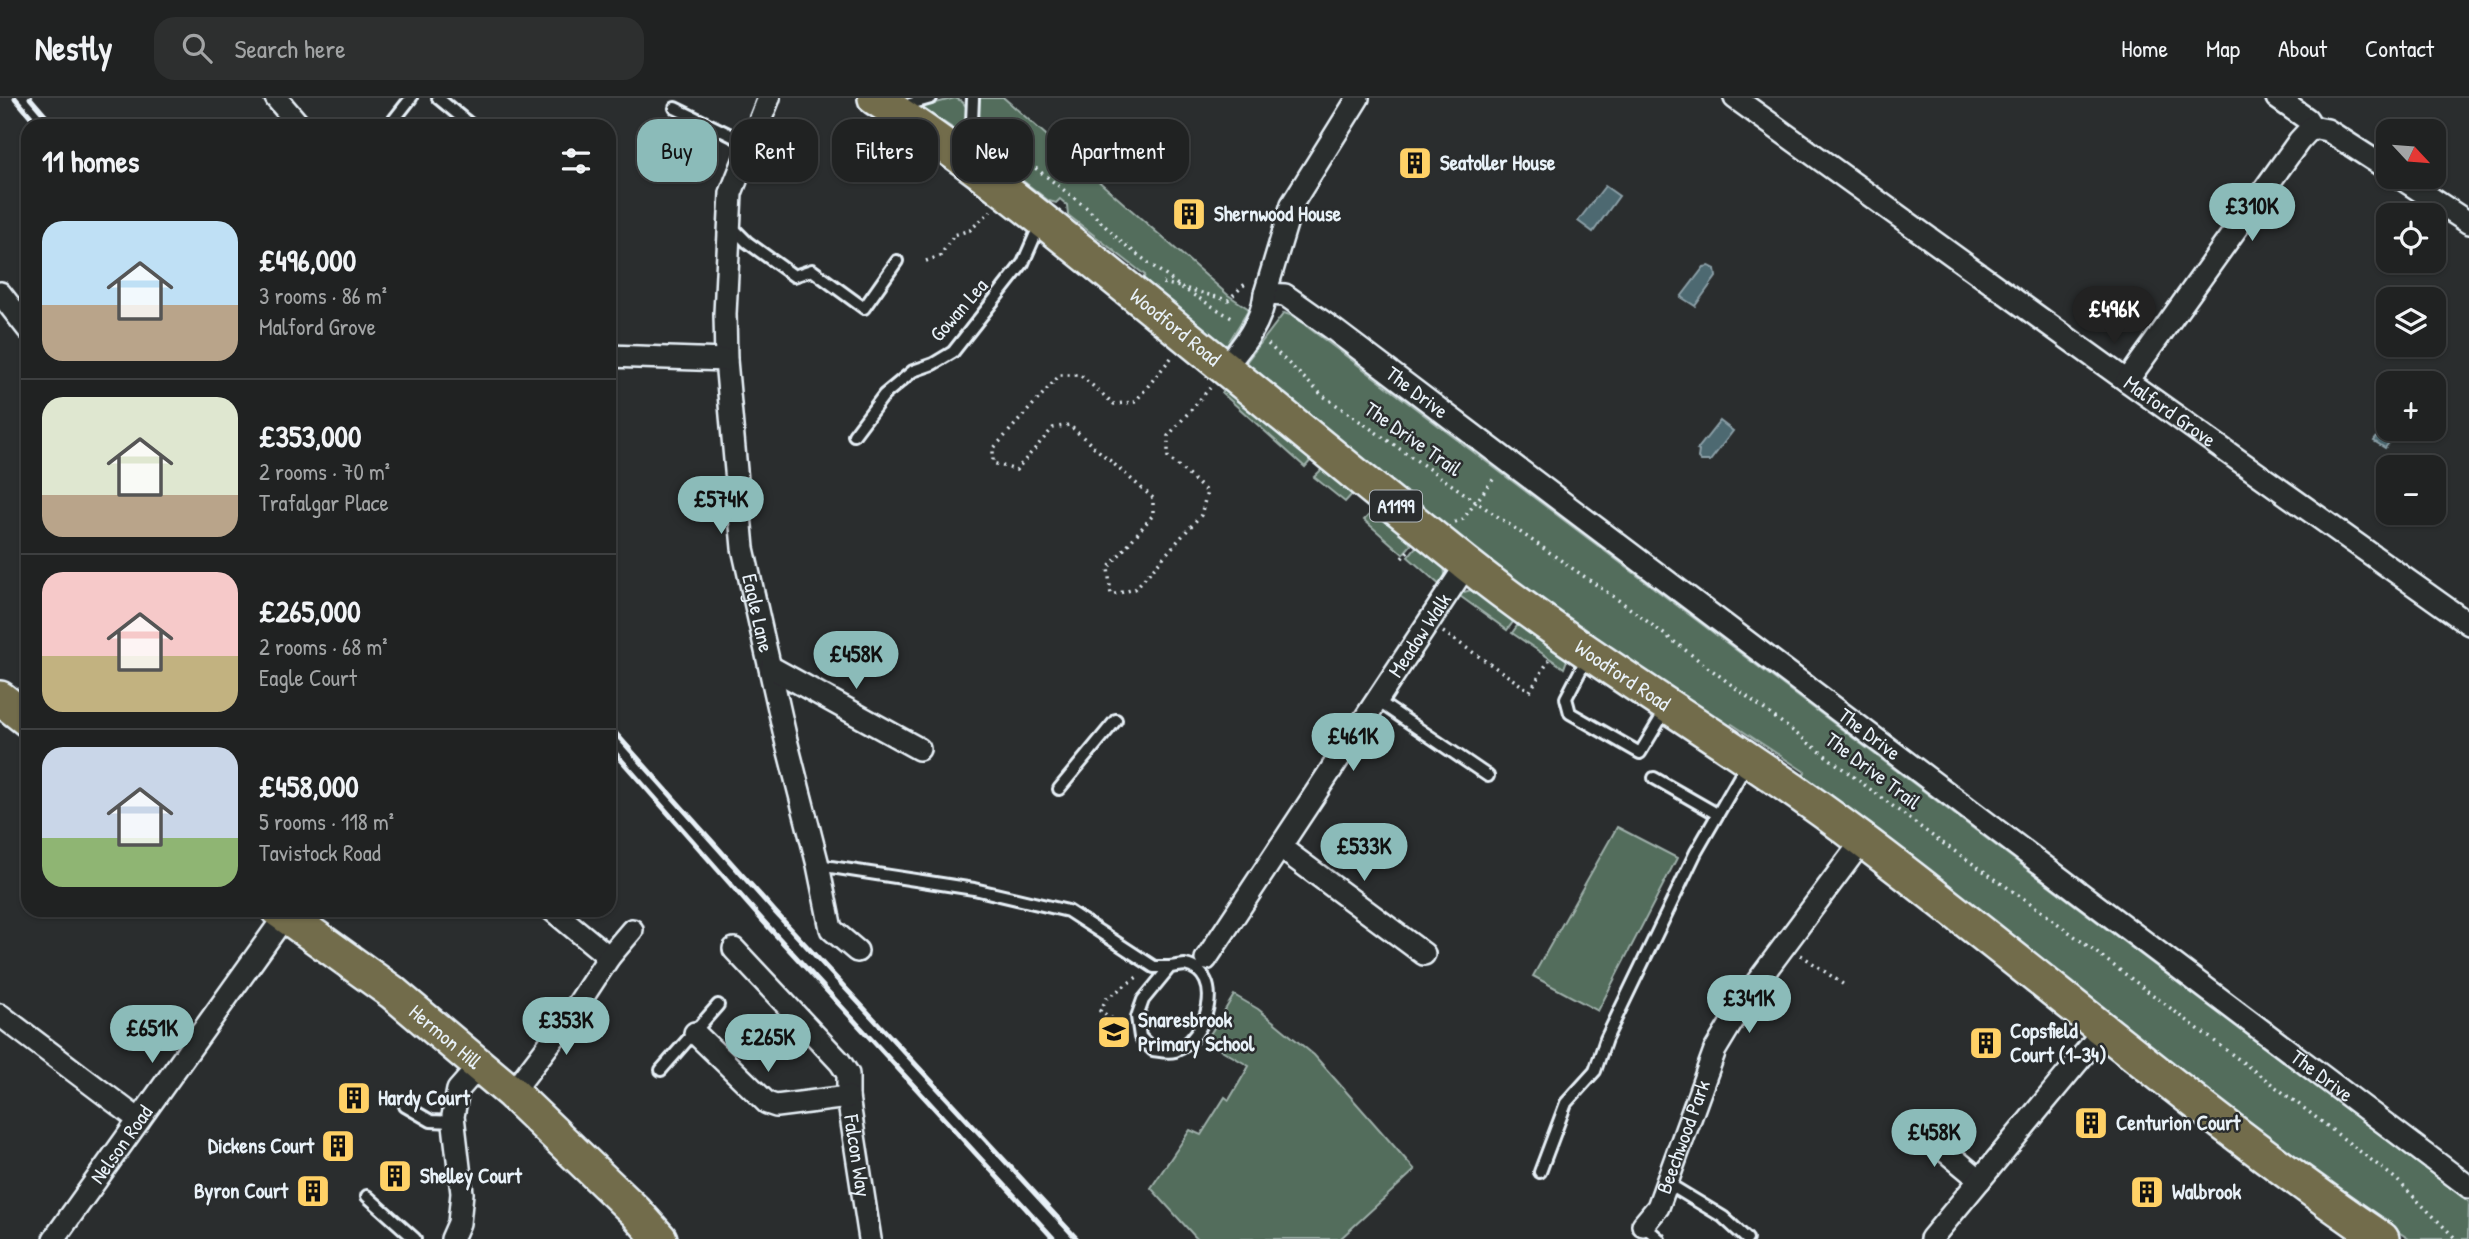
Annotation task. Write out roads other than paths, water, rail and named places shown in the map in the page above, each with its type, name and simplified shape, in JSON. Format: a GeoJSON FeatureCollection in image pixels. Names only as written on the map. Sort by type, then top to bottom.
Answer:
{"type":"FeatureCollection","features":[{"type":"Feature","properties":{"kind":"main road","name":"Woodford Road"},"geometry":{"type":"LineString","coordinates":[[888,107],[952,151]]}},
{"type":"Feature","properties":{"kind":"main road","name":"Woodford Road"},"geometry":{"type":"LineString","coordinates":[[994,182],[1042,220],[1218,377],[1590,653],[1750,760],[1863,840],[2103,1031],[2332,1205],[2382,1239]]}},
{"type":"Feature","properties":{"kind":"main road"},"geometry":{"type":"LineString","coordinates":[[0,698],[21,714]]}},
{"type":"Feature","properties":{"kind":"main road","name":"Hermon Hill"},"geometry":{"type":"LineString","coordinates":[[288,917],[392,992],[512,1093],[635,1211],[660,1239]]}},
{"type":"Feature","properties":{"kind":"street"},"geometry":{"type":"LineString","coordinates":[[276,98],[294,119]]}},
{"type":"Feature","properties":{"kind":"street","name":"Eagle Lane"},"geometry":{"type":"LineString","coordinates":[[760,119],[769,98]]}},
{"type":"Feature","properties":{"kind":"street"},"geometry":{"type":"LineString","coordinates":[[1218,377],[1252,332],[1264,309],[1265,295],[1292,204],[1358,98]]}},
{"type":"Feature","properties":{"kind":"street","name":"Malford Grove"},"geometry":{"type":"LineString","coordinates":[[1735,98],[1760,105],[2127,381],[2469,624]]}},
{"type":"Feature","properties":{"kind":"street"},"geometry":{"type":"LineString","coordinates":[[2277,98],[2307,119],[2312,127],[2327,130],[2376,162]]}},
{"type":"Feature","properties":{"kind":"street"},"geometry":{"type":"LineString","coordinates":[[2127,381],[2299,141],[2312,127]]}},
{"type":"Feature","properties":{"kind":"street","name":"Eagle Lane"},"geometry":{"type":"LineString","coordinates":[[735,182],[731,193],[729,225],[726,360],[743,548],[831,929],[857,951]]}},
{"type":"Feature","properties":{"kind":"street"},"geometry":{"type":"LineString","coordinates":[[2417,189],[2469,223]]}},
{"type":"Feature","properties":{"kind":"street"},"geometry":{"type":"LineString","coordinates":[[0,293],[21,320]]}},
{"type":"Feature","properties":{"kind":"street","name":"The Drive"},"geometry":{"type":"LineString","coordinates":[[1265,295],[1285,295],[2469,1187]]}},
{"type":"Feature","properties":{"kind":"street"},"geometry":{"type":"LineString","coordinates":[[616,356],[726,360]]}},
{"type":"Feature","properties":{"kind":"street","name":"Meadow Walk"},"geometry":{"type":"LineString","coordinates":[[1201,963],[1467,564]]}},
{"type":"Feature","properties":{"kind":"street"},"geometry":{"type":"LineString","coordinates":[[772,668],[919,750]]}},
{"type":"Feature","properties":{"kind":"street","name":"Beechwood Park"},"geometry":{"type":"LineString","coordinates":[[1651,1232],[1715,1050],[1784,943],[1863,840]]}},
{"type":"Feature","properties":{"kind":"street"},"geometry":{"type":"LineString","coordinates":[[1280,847],[1424,954]]}},
{"type":"Feature","properties":{"kind":"street","name":"Nelson Road"},"geometry":{"type":"LineString","coordinates":[[54,1239],[279,917]]}},
{"type":"Feature","properties":{"kind":"street"},"geometry":{"type":"LineString","coordinates":[[560,917],[609,957]]}},
{"type":"Feature","properties":{"kind":"street"},"geometry":{"type":"LineString","coordinates":[[512,1093],[569,1018],[609,957],[632,930]]}},
{"type":"Feature","properties":{"kind":"street","name":"Falcon Way"},"geometry":{"type":"LineString","coordinates":[[734,949],[840,1062],[848,1074],[848,1097],[870,1239]]}},
{"type":"Feature","properties":{"kind":"street"},"geometry":{"type":"LineString","coordinates":[[0,1015],[139,1120]]}},
{"type":"Feature","properties":{"kind":"street"},"geometry":{"type":"LineString","coordinates":[[1931,1239],[2103,1031]]}},
{"type":"Feature","properties":{"kind":"street"},"geometry":{"type":"LineString","coordinates":[[695,1033],[767,1103],[776,1106],[848,1097]]}},
{"type":"Feature","properties":{"kind":"street"},"geometry":{"type":"LineString","coordinates":[[452,1239],[459,1223],[462,1193],[454,1122],[458,1090],[479,1066]]}},
{"type":"Feature","properties":{"kind":"street"},"geometry":{"type":"LineString","coordinates":[[1915,1126],[1980,1180]]}},
{"type":"Feature","properties":{"kind":"lane"},"geometry":{"type":"LineString","coordinates":[[394,119],[411,98]]}},
{"type":"Feature","properties":{"kind":"lane"},"geometry":{"type":"LineString","coordinates":[[438,98],[464,119]]}},
{"type":"Feature","properties":{"kind":"lane"},"geometry":{"type":"LineString","coordinates":[[888,107],[931,98]]}},
{"type":"Feature","properties":{"kind":"lane"},"geometry":{"type":"LineString","coordinates":[[974,98],[974,119]]}},
{"type":"Feature","properties":{"kind":"lane"},"geometry":{"type":"LineString","coordinates":[[675,108],[731,135]]}},
{"type":"Feature","properties":{"kind":"lane","name":"Gowan Lea"},"geometry":{"type":"LineString","coordinates":[[854,435],[884,395],[913,371],[933,364],[953,352],[1023,263],[1042,220]]}},
{"type":"Feature","properties":{"kind":"lane"},"geometry":{"type":"LineString","coordinates":[[729,225],[747,242],[794,276],[812,270],[864,308],[897,261]]}},
{"type":"Feature","properties":{"kind":"lane"},"geometry":{"type":"LineString","coordinates":[[1590,653],[1566,698],[1570,713],[1640,753],[1669,706]]}},
{"type":"Feature","properties":{"kind":"lane"},"geometry":{"type":"LineString","coordinates":[[1376,700],[1488,776]]}},
{"type":"Feature","properties":{"kind":"lane"},"geometry":{"type":"LineString","coordinates":[[1059,789],[1116,720]]}},
{"type":"Feature","properties":{"kind":"lane"},"geometry":{"type":"LineString","coordinates":[[1540,1172],[1566,1103],[1595,1071],[1606,1039],[1696,852],[1750,760]]}},
{"type":"Feature","properties":{"kind":"lane"},"geometry":{"type":"LineString","coordinates":[[1654,778],[1717,814]]}},
{"type":"Feature","properties":{"kind":"lane"},"geometry":{"type":"LineString","coordinates":[[818,865],[974,889],[1068,911],[1154,967],[1201,963],[1209,992],[1206,1016],[1196,1035],[1177,1050],[1165,1052],[1153,1050],[1140,1037],[1137,1017],[1143,1000],[1170,967]]}},
{"type":"Feature","properties":{"kind":"lane"},"geometry":{"type":"LineString","coordinates":[[661,1070],[718,1005]]}},
{"type":"Feature","properties":{"kind":"lane"},"geometry":{"type":"LineString","coordinates":[[405,1106],[431,1121],[454,1122]]}},
{"type":"Feature","properties":{"kind":"lane"},"geometry":{"type":"LineString","coordinates":[[1667,1183],[1723,1217],[1747,1239]]}},
{"type":"Feature","properties":{"kind":"lane"},"geometry":{"type":"LineString","coordinates":[[367,1196],[415,1239]]}},
{"type":"Feature","properties":{"kind":"water"},"geometry":{"type":"Polygon","coordinates":[[[1605,186],[1619,196],[1593,232],[1578,221],[1605,186]]]}},
{"type":"Feature","properties":{"kind":"water"},"geometry":{"type":"Polygon","coordinates":[[[1704,267],[1715,269],[1716,277],[1695,306],[1681,297],[1704,267]]]}},
{"type":"Feature","properties":{"kind":"water"},"geometry":{"type":"Polygon","coordinates":[[[1720,421],[1733,431],[1710,461],[1701,461],[1697,450],[1720,421]]]}},
{"type":"Feature","properties":{"kind":"water"},"geometry":{"type":"Polygon","coordinates":[[[2376,438],[2376,441],[2390,441],[2385,448],[2374,441],[2376,438]]]}},
{"type":"Feature","properties":{"kind":"railway"},"geometry":{"type":"LineString","coordinates":[[15,98],[33,119]]}},
{"type":"Feature","properties":{"kind":"railway"},"geometry":{"type":"LineString","coordinates":[[30,98],[48,119]]}},
{"type":"Feature","properties":{"kind":"railway"},"geometry":{"type":"LineString","coordinates":[[616,734],[776,913],[1077,1239]]}},
{"type":"Feature","properties":{"kind":"railway"},"geometry":{"type":"LineString","coordinates":[[616,754],[764,922],[1054,1239]]}},
{"type":"Feature","properties":{"kind":"place","name":"Seatoller House"},"geometry":{"type":"Point","coordinates":[1415,163]}},
{"type":"Feature","properties":{"kind":"place","name":"Shernwood House"},"geometry":{"type":"Point","coordinates":[1189,214]}},
{"type":"Feature","properties":{"kind":"place","name":"Snaresbrook Primary School"},"geometry":{"type":"Point","coordinates":[1114,1032]}},
{"type":"Feature","properties":{"kind":"place","name":"Copsfield Court (1-34)"},"geometry":{"type":"Point","coordinates":[1986,1043]}},
{"type":"Feature","properties":{"kind":"place","name":"Hardy Court"},"geometry":{"type":"Point","coordinates":[354,1098]}},
{"type":"Feature","properties":{"kind":"place","name":"Centurion Court"},"geometry":{"type":"Point","coordinates":[2091,1123]}},
{"type":"Feature","properties":{"kind":"place","name":"Dickens Court"},"geometry":{"type":"Point","coordinates":[338,1146]}},
{"type":"Feature","properties":{"kind":"place","name":"Shelley Court"},"geometry":{"type":"Point","coordinates":[395,1176]}},
{"type":"Feature","properties":{"kind":"place","name":"Byron Court"},"geometry":{"type":"Point","coordinates":[313,1191]}},
{"type":"Feature","properties":{"kind":"place","name":"Walbrook"},"geometry":{"type":"Point","coordinates":[2147,1192]}}]}
